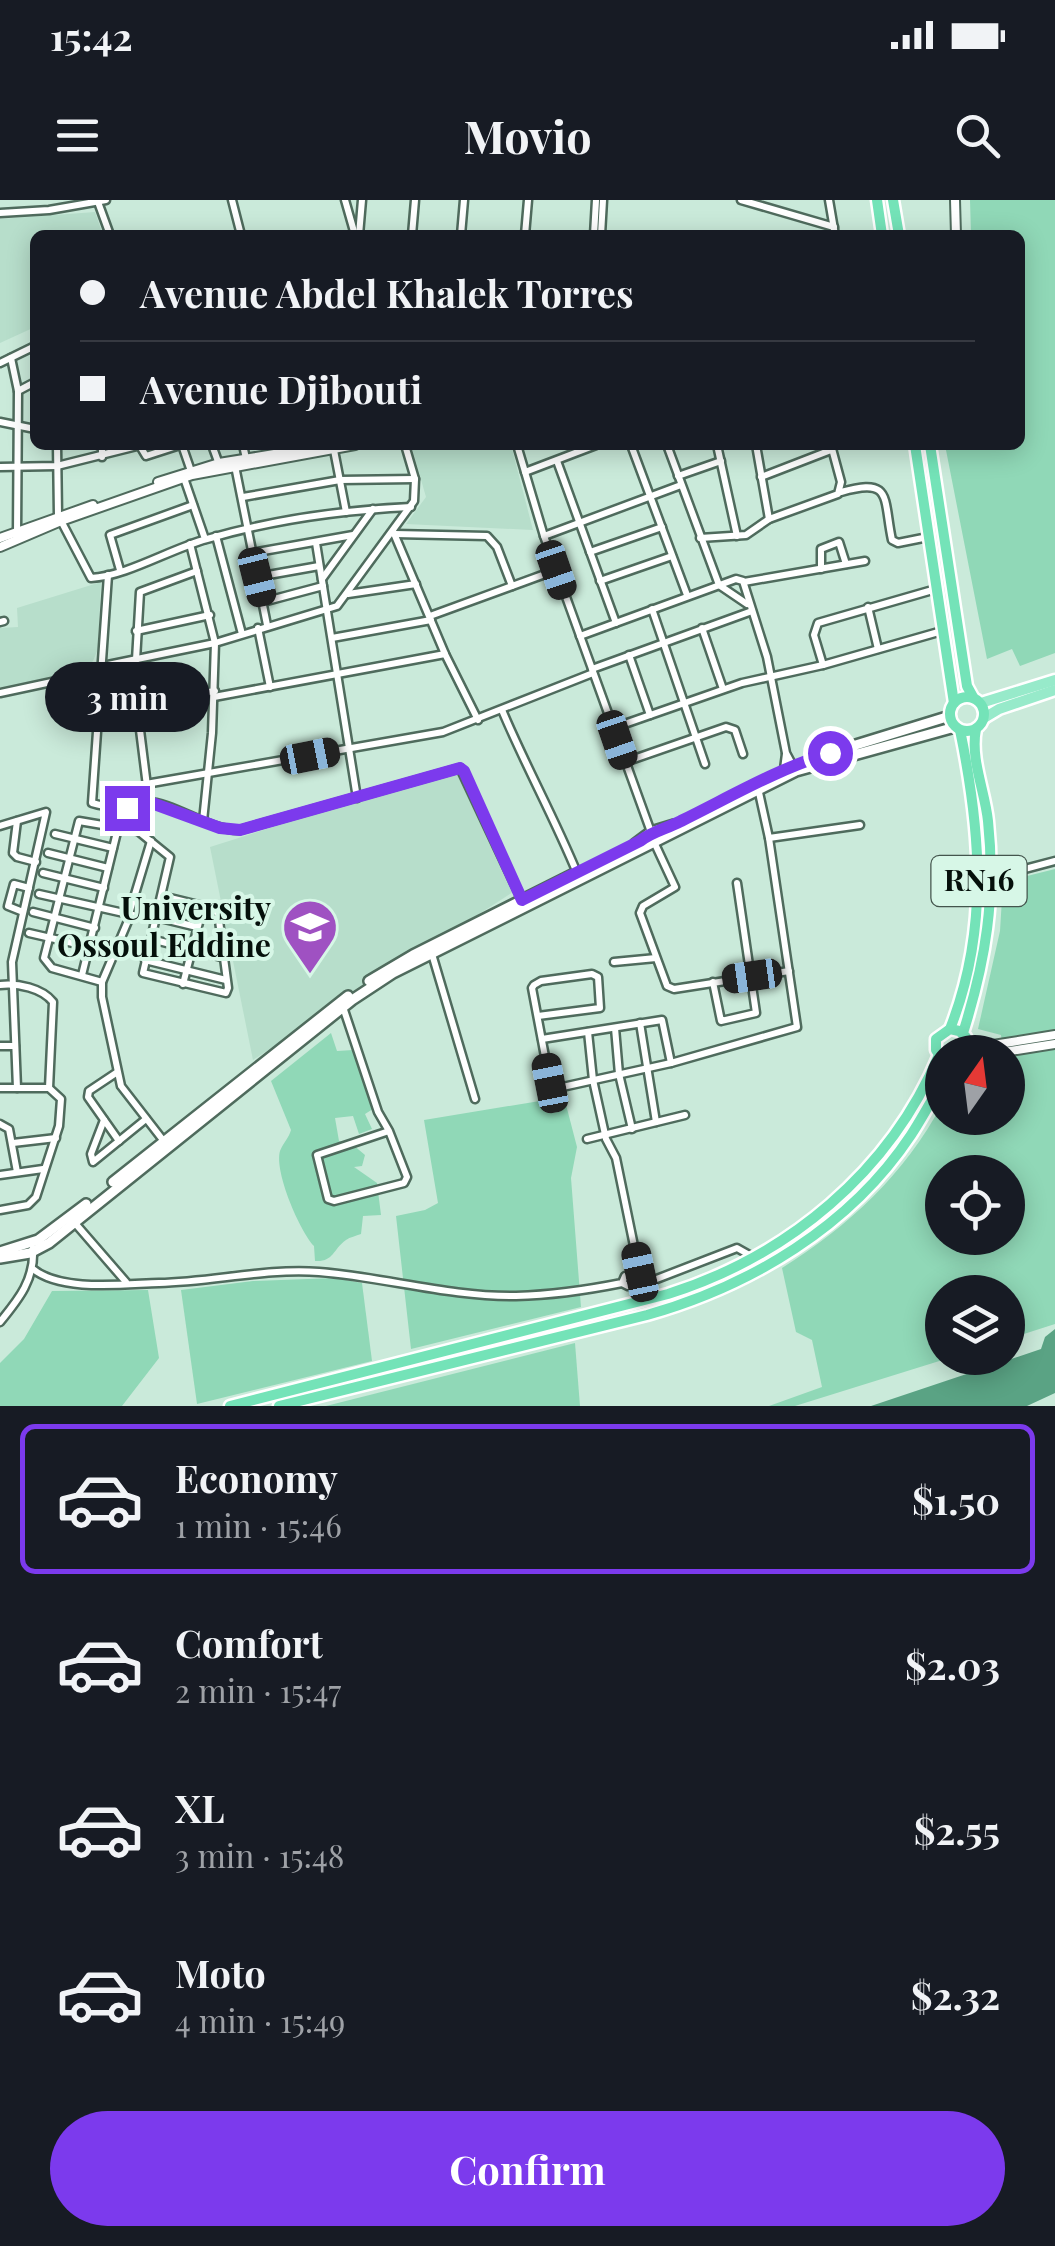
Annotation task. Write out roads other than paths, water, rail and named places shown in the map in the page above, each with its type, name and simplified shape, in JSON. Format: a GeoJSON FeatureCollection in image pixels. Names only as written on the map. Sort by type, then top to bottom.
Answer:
{"type":"FeatureCollection","features":[{"type":"Feature","properties":{"kind":"highway"},"geometry":{"type":"LineString","coordinates":[[877,200],[881,230]]}},
{"type":"Feature","properties":{"kind":"highway"},"geometry":{"type":"LineString","coordinates":[[892,200],[898,230]]}},
{"type":"Feature","properties":{"kind":"highway","name":"RN16"},"geometry":{"type":"LineString","coordinates":[[916,450],[955,724],[976,820],[979,882],[970,966],[950,1029],[941,1035]]}},
{"type":"Feature","properties":{"kind":"highway"},"geometry":{"type":"LineString","coordinates":[[931,450],[967,686],[984,718],[976,730],[955,724]]}},
{"type":"Feature","properties":{"kind":"highway"},"geometry":{"type":"LineString","coordinates":[[954,703],[962,697],[977,700]]}},
{"type":"Feature","properties":{"kind":"highway","name":"RN16"},"geometry":{"type":"LineString","coordinates":[[967,1035],[984,959],[991,886],[988,818],[974,746],[976,730]]}},
{"type":"Feature","properties":{"kind":"highway"},"geometry":{"type":"LineString","coordinates":[[950,1029],[956,1035]]}},
{"type":"Feature","properties":{"kind":"highway","name":"RN16"},"geometry":{"type":"LineString","coordinates":[[230,1406],[701,1284],[804,1227],[869,1167],[905,1122],[925,1085]]}},
{"type":"Feature","properties":{"kind":"highway"},"geometry":{"type":"LineString","coordinates":[[279,1406],[688,1304],[746,1278],[789,1254],[856,1198],[910,1137],[925,1111]]}},
{"type":"Feature","properties":{"kind":"main road"},"geometry":{"type":"LineString","coordinates":[[977,700],[1055,680]]}},
{"type":"Feature","properties":{"kind":"main road"},"geometry":{"type":"LineString","coordinates":[[984,718],[998,708],[1055,690]]}},
{"type":"Feature","properties":{"kind":"main road"},"geometry":{"type":"LineString","coordinates":[[33,1247],[380,981],[577,873],[789,768],[955,724]]}},
{"type":"Feature","properties":{"kind":"main road"},"geometry":{"type":"LineString","coordinates":[[0,1255],[33,1247],[74,1222],[365,983],[401,961],[758,788],[818,763],[955,724]]}},
{"type":"Feature","properties":{"kind":"street"},"geometry":{"type":"LineString","coordinates":[[21,200],[22,212]]}},
{"type":"Feature","properties":{"kind":"street"},"geometry":{"type":"LineString","coordinates":[[232,200],[240,230]]}},
{"type":"Feature","properties":{"kind":"street"},"geometry":{"type":"LineString","coordinates":[[345,200],[355,230]]}},
{"type":"Feature","properties":{"kind":"street"},"geometry":{"type":"LineString","coordinates":[[358,230],[362,200]]}},
{"type":"Feature","properties":{"kind":"street"},"geometry":{"type":"LineString","coordinates":[[413,230],[416,200]]}},
{"type":"Feature","properties":{"kind":"street"},"geometry":{"type":"LineString","coordinates":[[461,230],[464,200]]}},
{"type":"Feature","properties":{"kind":"street"},"geometry":{"type":"LineString","coordinates":[[525,230],[528,200]]}},
{"type":"Feature","properties":{"kind":"street"},"geometry":{"type":"LineString","coordinates":[[598,230],[600,200]]}},
{"type":"Feature","properties":{"kind":"street"},"geometry":{"type":"LineString","coordinates":[[743,200],[831,230]]}},
{"type":"Feature","properties":{"kind":"street"},"geometry":{"type":"LineString","coordinates":[[830,200],[834,230]]}},
{"type":"Feature","properties":{"kind":"street"},"geometry":{"type":"LineString","coordinates":[[954,200],[956,230]]}},
{"type":"Feature","properties":{"kind":"street"},"geometry":{"type":"LineString","coordinates":[[0,213],[102,201],[109,230]]}},
{"type":"Feature","properties":{"kind":"street"},"geometry":{"type":"LineString","coordinates":[[0,363],[30,348]]}},
{"type":"Feature","properties":{"kind":"street"},"geometry":{"type":"LineString","coordinates":[[11,358],[18,391],[17,535]]}},
{"type":"Feature","properties":{"kind":"street"},"geometry":{"type":"LineString","coordinates":[[18,391],[30,386]]}},
{"type":"Feature","properties":{"kind":"street"},"geometry":{"type":"LineString","coordinates":[[0,422],[30,428]]}},
{"type":"Feature","properties":{"kind":"street"},"geometry":{"type":"LineString","coordinates":[[57,450],[59,518],[90,578],[249,528],[346,512],[411,507]]}},
{"type":"Feature","properties":{"kind":"street"},"geometry":{"type":"LineString","coordinates":[[102,450],[102,457]]}},
{"type":"Feature","properties":{"kind":"street"},"geometry":{"type":"LineString","coordinates":[[0,466],[57,466],[129,450]]}},
{"type":"Feature","properties":{"kind":"street"},"geometry":{"type":"LineString","coordinates":[[142,450],[146,456],[165,450]]}},
{"type":"Feature","properties":{"kind":"street"},"geometry":{"type":"LineString","coordinates":[[182,450],[193,505],[205,539]]}},
{"type":"Feature","properties":{"kind":"street"},"geometry":{"type":"LineString","coordinates":[[214,450],[220,466]]}},
{"type":"Feature","properties":{"kind":"street"},"geometry":{"type":"LineString","coordinates":[[244,450],[246,461]]}},
{"type":"Feature","properties":{"kind":"street"},"geometry":{"type":"LineString","coordinates":[[333,450],[346,512]]}},
{"type":"Feature","properties":{"kind":"street"},"geometry":{"type":"LineString","coordinates":[[0,692],[215,642],[327,611],[346,594],[411,507],[415,479],[406,450]]}},
{"type":"Feature","properties":{"kind":"street"},"geometry":{"type":"LineString","coordinates":[[518,450],[592,671],[675,885],[640,908],[666,984],[671,988],[790,971]]}},
{"type":"Feature","properties":{"kind":"street"},"geometry":{"type":"LineString","coordinates":[[525,472],[557,462],[577,450]]}},
{"type":"Feature","properties":{"kind":"street"},"geometry":{"type":"LineString","coordinates":[[633,450],[687,595]]}},
{"type":"Feature","properties":{"kind":"street"},"geometry":{"type":"LineString","coordinates":[[669,450],[719,586],[750,608]]}},
{"type":"Feature","properties":{"kind":"street"},"geometry":{"type":"LineString","coordinates":[[718,450],[737,536]]}},
{"type":"Feature","properties":{"kind":"street"},"geometry":{"type":"LineString","coordinates":[[757,450],[769,520]]}},
{"type":"Feature","properties":{"kind":"street"},"geometry":{"type":"LineString","coordinates":[[761,477],[826,450]]}},
{"type":"Feature","properties":{"kind":"street"},"geometry":{"type":"LineString","coordinates":[[831,450],[841,492]]}},
{"type":"Feature","properties":{"kind":"street"},"geometry":{"type":"LineString","coordinates":[[0,546],[59,518],[189,474],[296,451]]}},
{"type":"Feature","properties":{"kind":"street"},"geometry":{"type":"LineString","coordinates":[[220,466],[246,461]]}},
{"type":"Feature","properties":{"kind":"street"},"geometry":{"type":"LineString","coordinates":[[557,462],[616,623]]}},
{"type":"Feature","properties":{"kind":"street"},"geometry":{"type":"LineString","coordinates":[[544,536],[650,496],[722,462]]}},
{"type":"Feature","properties":{"kind":"street"},"geometry":{"type":"LineString","coordinates":[[235,466],[263,602],[262,627],[270,687]]}},
{"type":"Feature","properties":{"kind":"street"},"geometry":{"type":"LineString","coordinates":[[243,497],[340,480],[415,479]]}},
{"type":"Feature","properties":{"kind":"street"},"geometry":{"type":"LineString","coordinates":[[700,538],[753,533],[769,520],[867,485],[881,490],[894,542],[929,536]]}},
{"type":"Feature","properties":{"kind":"street"},"geometry":{"type":"LineString","coordinates":[[120,570],[110,535],[193,505]]}},
{"type":"Feature","properties":{"kind":"street"},"geometry":{"type":"LineString","coordinates":[[263,602],[322,583],[373,509]]}},
{"type":"Feature","properties":{"kind":"street"},"geometry":{"type":"LineString","coordinates":[[590,552],[662,527]]}},
{"type":"Feature","properties":{"kind":"street"},"geometry":{"type":"LineString","coordinates":[[394,533],[478,720]]}},
{"type":"Feature","properties":{"kind":"street"},"geometry":{"type":"LineString","coordinates":[[394,533],[487,536],[497,547],[512,586]]}},
{"type":"Feature","properties":{"kind":"street"},"geometry":{"type":"LineString","coordinates":[[0,538],[17,535]]}},
{"type":"Feature","properties":{"kind":"street"},"geometry":{"type":"LineString","coordinates":[[216,536],[242,634]]}},
{"type":"Feature","properties":{"kind":"street"},"geometry":{"type":"LineString","coordinates":[[252,553],[353,536]]}},
{"type":"Feature","properties":{"kind":"street"},"geometry":{"type":"LineString","coordinates":[[821,569],[820,549],[839,542],[846,564]]}},
{"type":"Feature","properties":{"kind":"street"},"geometry":{"type":"LineString","coordinates":[[316,543],[357,798]]}},
{"type":"Feature","properties":{"kind":"street"},"geometry":{"type":"LineString","coordinates":[[190,544],[215,642],[215,694],[203,821]]}},
{"type":"Feature","properties":{"kind":"street"},"geometry":{"type":"LineString","coordinates":[[600,581],[672,556]]}},
{"type":"Feature","properties":{"kind":"street"},"geometry":{"type":"LineString","coordinates":[[580,636],[731,581],[865,561]]}},
{"type":"Feature","properties":{"kind":"street"},"geometry":{"type":"LineString","coordinates":[[257,577],[319,566]]}},
{"type":"Feature","properties":{"kind":"street"},"geometry":{"type":"LineString","coordinates":[[136,660],[138,598],[143,589],[197,570]]}},
{"type":"Feature","properties":{"kind":"street"},"geometry":{"type":"LineString","coordinates":[[332,638],[431,618],[556,570]]}},
{"type":"Feature","properties":{"kind":"street"},"geometry":{"type":"LineString","coordinates":[[108,575],[92,803],[119,808],[149,802],[229,831],[240,830],[460,768],[523,903]]}},
{"type":"Feature","properties":{"kind":"street"},"geometry":{"type":"LineString","coordinates":[[744,582],[770,676],[789,768]]}},
{"type":"Feature","properties":{"kind":"street"},"geometry":{"type":"LineString","coordinates":[[346,594],[416,584]]}},
{"type":"Feature","properties":{"kind":"street"},"geometry":{"type":"LineString","coordinates":[[823,664],[814,635],[818,623],[937,588]]}},
{"type":"Feature","properties":{"kind":"street"},"geometry":{"type":"LineString","coordinates":[[868,607],[878,649]]}},
{"type":"Feature","properties":{"kind":"street"},"geometry":{"type":"LineString","coordinates":[[146,784],[443,732],[750,608]]}},
{"type":"Feature","properties":{"kind":"street"},"geometry":{"type":"LineString","coordinates":[[652,609],[704,764]]}},
{"type":"Feature","properties":{"kind":"street"},"geometry":{"type":"LineString","coordinates":[[136,631],[210,615]]}},
{"type":"Feature","properties":{"kind":"street"},"geometry":{"type":"LineString","coordinates":[[702,628],[723,688]]}},
{"type":"Feature","properties":{"kind":"street"},"geometry":{"type":"LineString","coordinates":[[613,728],[723,688],[943,630]]}},
{"type":"Feature","properties":{"kind":"street"},"geometry":{"type":"LineString","coordinates":[[149,802],[137,706],[145,702],[270,687],[446,654]]}},
{"type":"Feature","properties":{"kind":"street"},"geometry":{"type":"LineString","coordinates":[[628,655],[650,715]]}},
{"type":"Feature","properties":{"kind":"street"},"geometry":{"type":"LineString","coordinates":[[502,710],[522,757],[551,808],[577,873]]}},
{"type":"Feature","properties":{"kind":"street"},"geometry":{"type":"LineString","coordinates":[[625,762],[730,727],[735,730],[744,754]]}},
{"type":"Feature","properties":{"kind":"street"},"geometry":{"type":"LineString","coordinates":[[538,1016],[600,1008],[598,977],[592,974],[537,982],[532,988],[553,1088],[670,1063],[797,1027],[758,788]]}},
{"type":"Feature","properties":{"kind":"street"},"geometry":{"type":"LineString","coordinates":[[0,826],[46,812],[12,962],[17,1088]]}},
{"type":"Feature","properties":{"kind":"street"},"geometry":{"type":"LineString","coordinates":[[17,820],[14,856],[36,862]]}},
{"type":"Feature","properties":{"kind":"street"},"geometry":{"type":"LineString","coordinates":[[102,982],[47,964],[44,958],[67,857],[80,820],[138,831],[170,857],[145,974],[224,994],[228,988],[218,913],[162,896]]}},
{"type":"Feature","properties":{"kind":"street"},"geometry":{"type":"LineString","coordinates":[[769,838],[860,825]]}},
{"type":"Feature","properties":{"kind":"street"},"geometry":{"type":"LineString","coordinates":[[82,975],[118,828]]}},
{"type":"Feature","properties":{"kind":"street"},"geometry":{"type":"LineString","coordinates":[[55,834],[114,848]]}},
{"type":"Feature","properties":{"kind":"street"},"geometry":{"type":"LineString","coordinates":[[152,840],[130,914],[102,982],[102,997],[116,1073],[125,1093],[166,1144]]}},
{"type":"Feature","properties":{"kind":"street"},"geometry":{"type":"LineString","coordinates":[[48,853],[108,868]]}},
{"type":"Feature","properties":{"kind":"street"},"geometry":{"type":"LineString","coordinates":[[991,866],[1008,868],[1055,859]]}},
{"type":"Feature","properties":{"kind":"street"},"geometry":{"type":"LineString","coordinates":[[991,886],[1002,875],[1055,859]]}},
{"type":"Feature","properties":{"kind":"street"},"geometry":{"type":"LineString","coordinates":[[44,873],[104,888]]}},
{"type":"Feature","properties":{"kind":"street"},"geometry":{"type":"LineString","coordinates":[[713,982],[718,1018],[724,1021],[756,1013],[737,883]]}},
{"type":"Feature","properties":{"kind":"street"},"geometry":{"type":"LineString","coordinates":[[23,912],[8,906],[11,888],[14,884],[29,888]]}},
{"type":"Feature","properties":{"kind":"street"},"geometry":{"type":"LineString","coordinates":[[39,894],[197,927]]}},
{"type":"Feature","properties":{"kind":"street"},"geometry":{"type":"LineString","coordinates":[[183,984],[202,907]]}},
{"type":"Feature","properties":{"kind":"street"},"geometry":{"type":"LineString","coordinates":[[34,912],[95,928]]}},
{"type":"Feature","properties":{"kind":"street"},"geometry":{"type":"LineString","coordinates":[[29,933],[90,947]]}},
{"type":"Feature","properties":{"kind":"street"},"geometry":{"type":"LineString","coordinates":[[150,939],[224,958]]}},
{"type":"Feature","properties":{"kind":"street"},"geometry":{"type":"LineString","coordinates":[[432,953],[475,1099]]}},
{"type":"Feature","properties":{"kind":"street"},"geometry":{"type":"LineString","coordinates":[[614,962],[656,958]]}},
{"type":"Feature","properties":{"kind":"street"},"geometry":{"type":"LineString","coordinates":[[145,960],[226,980]]}},
{"type":"Feature","properties":{"kind":"street"},"geometry":{"type":"LineString","coordinates":[[0,985],[13,984],[46,994],[53,1002],[49,1088]]}},
{"type":"Feature","properties":{"kind":"street"},"geometry":{"type":"LineString","coordinates":[[344,1007],[378,1112],[389,1131],[407,1177],[404,1183],[334,1200],[328,1198],[317,1155],[389,1131]]}},
{"type":"Feature","properties":{"kind":"street"},"geometry":{"type":"LineString","coordinates":[[0,1014],[14,1013]]}},
{"type":"Feature","properties":{"kind":"street"},"geometry":{"type":"LineString","coordinates":[[542,1039],[664,1022],[670,1063]]}},
{"type":"Feature","properties":{"kind":"street"},"geometry":{"type":"LineString","coordinates":[[640,1023],[656,1122]]}},
{"type":"Feature","properties":{"kind":"street"},"geometry":{"type":"LineString","coordinates":[[614,1028],[632,1129]]}},
{"type":"Feature","properties":{"kind":"street"},"geometry":{"type":"LineString","coordinates":[[588,1032],[593,1080],[605,1134],[616,1158],[640,1272],[638,1302]]}},
{"type":"Feature","properties":{"kind":"street"},"geometry":{"type":"LineString","coordinates":[[1025,1040],[1055,1035]]}},
{"type":"Feature","properties":{"kind":"street"},"geometry":{"type":"LineString","coordinates":[[1025,1049],[1055,1044]]}},
{"type":"Feature","properties":{"kind":"street"},"geometry":{"type":"LineString","coordinates":[[0,1046],[16,1046]]}},
{"type":"Feature","properties":{"kind":"street"},"geometry":{"type":"LineString","coordinates":[[116,1073],[88,1094],[119,1141]]}},
{"type":"Feature","properties":{"kind":"street"},"geometry":{"type":"LineString","coordinates":[[0,1088],[49,1088],[61,1099],[56,1138],[36,1197],[28,1205],[0,1210]]}},
{"type":"Feature","properties":{"kind":"street"},"geometry":{"type":"LineString","coordinates":[[587,1139],[685,1115]]}},
{"type":"Feature","properties":{"kind":"street"},"geometry":{"type":"LineString","coordinates":[[104,1120],[91,1161],[99,1159],[146,1120]]}},
{"type":"Feature","properties":{"kind":"street"},"geometry":{"type":"LineString","coordinates":[[0,1124],[8,1127],[17,1172]]}},
{"type":"Feature","properties":{"kind":"street"},"geometry":{"type":"LineString","coordinates":[[13,1143],[56,1138]]}},
{"type":"Feature","properties":{"kind":"street"},"geometry":{"type":"LineString","coordinates":[[0,1175],[44,1169]]}},
{"type":"Feature","properties":{"kind":"street"},"geometry":{"type":"LineString","coordinates":[[74,1222],[127,1283]]}},
{"type":"Feature","properties":{"kind":"street"},"geometry":{"type":"LineString","coordinates":[[0,1322],[25,1290],[33,1269],[33,1247]]}},
{"type":"Feature","properties":{"kind":"street"},"geometry":{"type":"LineString","coordinates":[[631,1280],[642,1285],[736,1248],[754,1258]]}},
{"type":"Feature","properties":{"kind":"street"},"geometry":{"type":"LineString","coordinates":[[33,1269],[45,1278],[67,1283],[127,1283],[303,1271],[513,1296],[555,1294],[622,1282],[625,1286],[640,1272]]}},
{"type":"Feature","properties":{"kind":"place","name":"University Ossoul Eddine"},"geometry":{"type":"Point","coordinates":[310,976]}}]}
